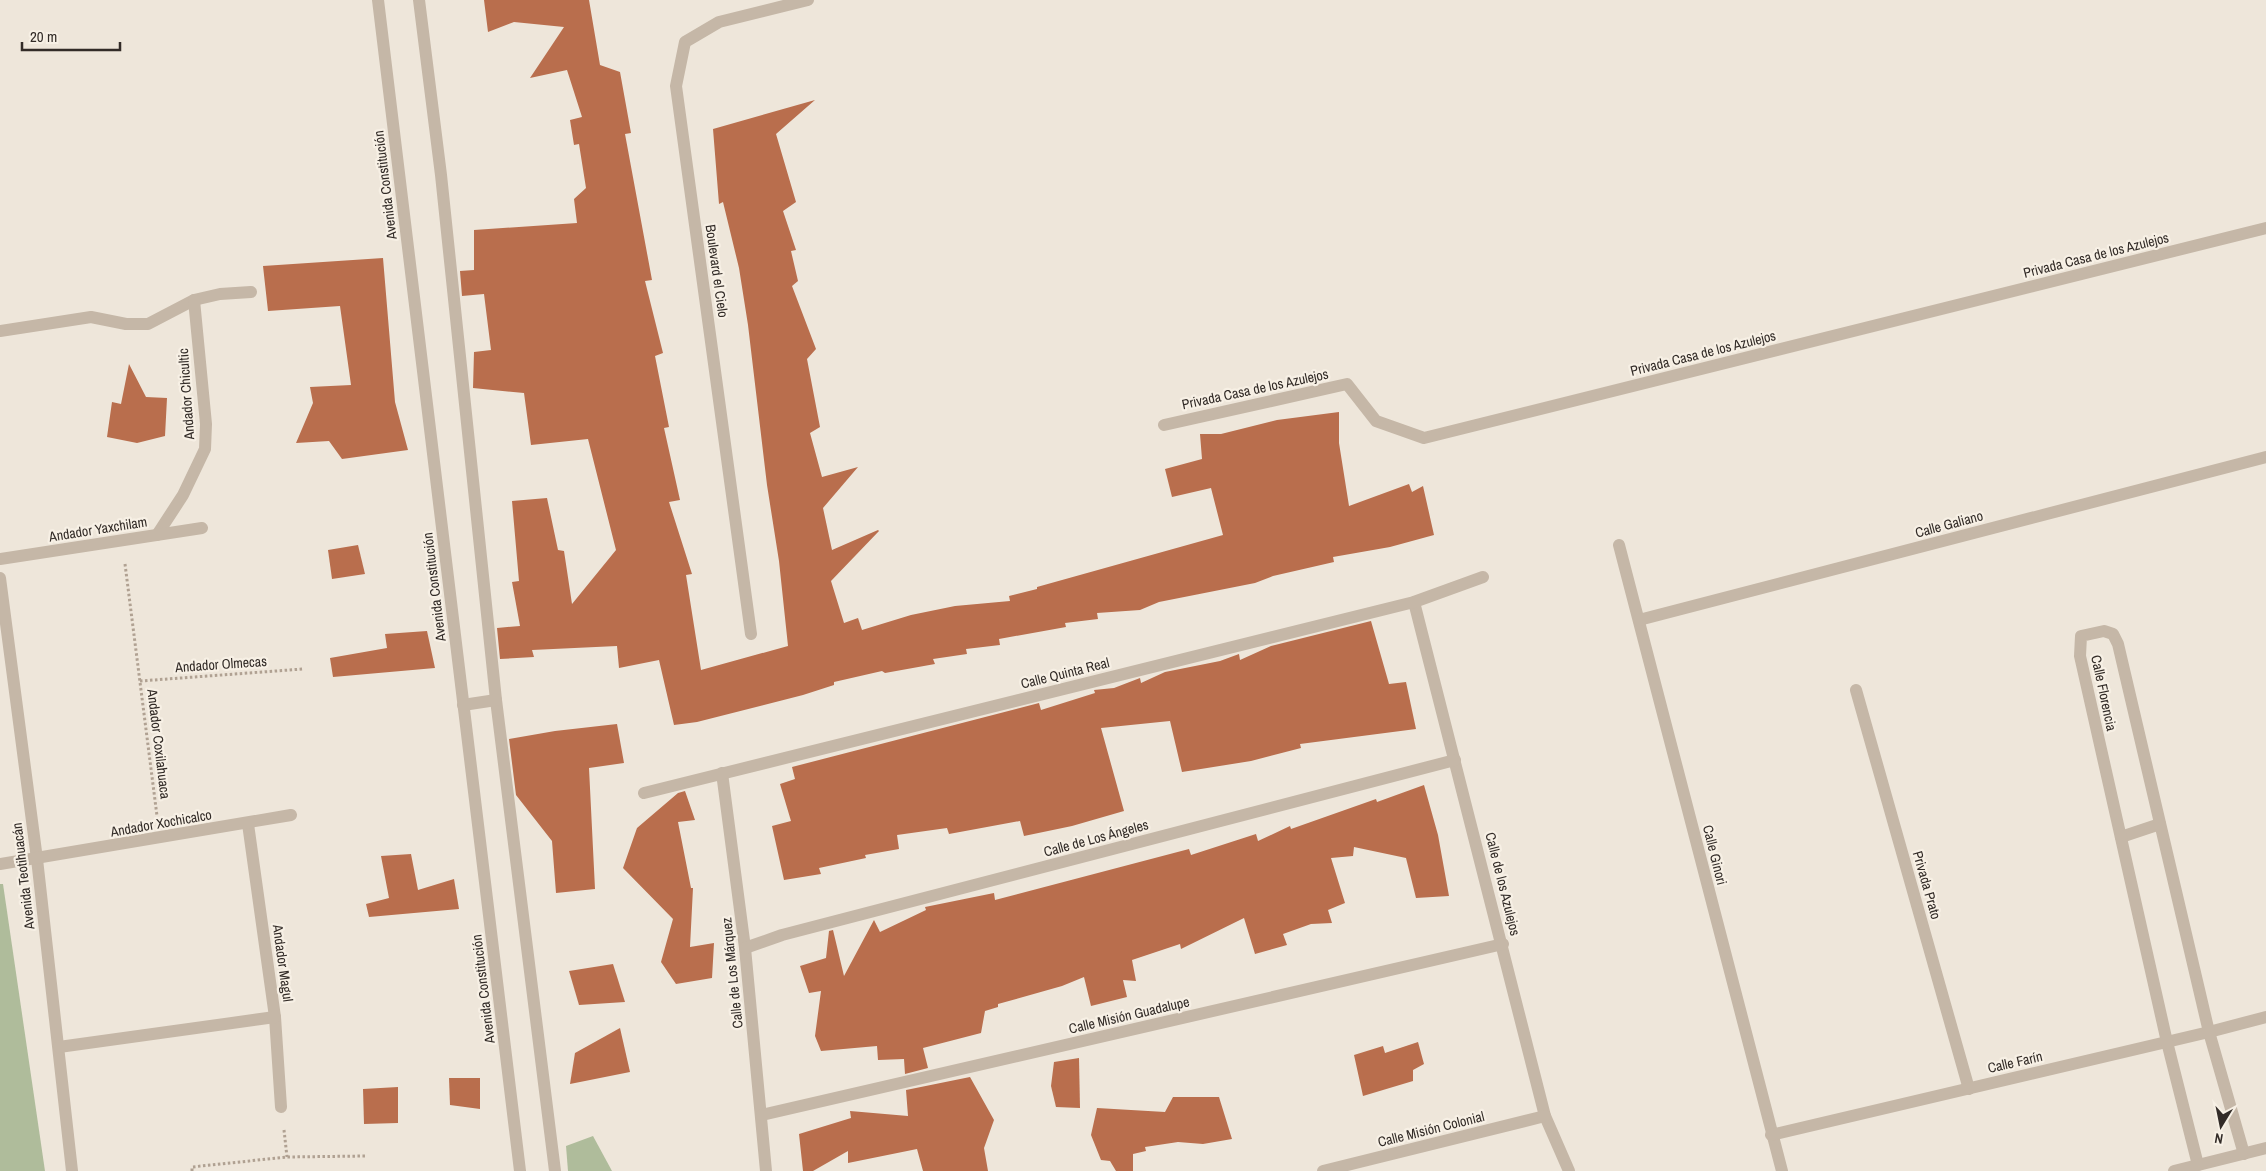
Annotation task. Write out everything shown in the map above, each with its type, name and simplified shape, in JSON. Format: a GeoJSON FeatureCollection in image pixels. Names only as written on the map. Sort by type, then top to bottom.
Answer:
{"type":"FeatureCollection","features":[{"type":"Feature","properties":{"kind":"street","name":"Avenida Constitución"},"geometry":{"type":"LineString","coordinates":[[378,0],[520,1171]]}},
{"type":"Feature","properties":{"kind":"street"},"geometry":{"type":"LineString","coordinates":[[419,0],[441,175],[496,700],[555,1171]]}},
{"type":"Feature","properties":{"kind":"street","name":"Boulevard el Cielo"},"geometry":{"type":"LineString","coordinates":[[752,634],[676,86],[685,42],[719,22],[808,0]]}},
{"type":"Feature","properties":{"kind":"street","name":"Privada Casa de los Azulejos"},"geometry":{"type":"LineString","coordinates":[[1164,425],[1347,384],[1376,421],[1424,438],[2266,228]]}},
{"type":"Feature","properties":{"kind":"street"},"geometry":{"type":"LineString","coordinates":[[0,331],[91,318],[126,324],[148,324],[194,300],[220,294],[251,292]]}},
{"type":"Feature","properties":{"kind":"street","name":"Andador Chicultic"},"geometry":{"type":"LineString","coordinates":[[157,535],[183,495],[204,449],[206,424],[194,300]]}},
{"type":"Feature","properties":{"kind":"street","name":"Calle Galiano"},"geometry":{"type":"LineString","coordinates":[[1639,620],[2266,457]]}},
{"type":"Feature","properties":{"kind":"street","name":"Andador Yaxchilam"},"geometry":{"type":"LineString","coordinates":[[0,559],[202,528]]}},
{"type":"Feature","properties":{"kind":"street","name":"Calle Ginori"},"geometry":{"type":"LineString","coordinates":[[1618,546],[1639,620],[1771,1135],[1782,1171]]}},
{"type":"Feature","properties":{"kind":"street","name":"Calle Quinta Real"},"geometry":{"type":"LineString","coordinates":[[644,793],[1414,602],[1483,577]]}},
{"type":"Feature","properties":{"kind":"street","name":"Avenida Teotihuacán"},"geometry":{"type":"LineString","coordinates":[[0,578],[37,859],[72,1171]]}},
{"type":"Feature","properties":{"kind":"street","name":"Calle de los Azulejos"},"geometry":{"type":"LineString","coordinates":[[1414,602],[1503,944],[1545,1116],[1569,1171]]}},
{"type":"Feature","properties":{"kind":"street","name":"Calle Florencia"},"geometry":{"type":"LineString","coordinates":[[2198,1165],[2167,1042],[2080,656],[2081,636],[2104,631],[2113,634],[2209,1032],[2244,1154]]}},
{"type":"Feature","properties":{"kind":"street","name":"Privada Prato"},"geometry":{"type":"LineString","coordinates":[[1856,690],[1969,1089]]}},
{"type":"Feature","properties":{"kind":"street"},"geometry":{"type":"LineString","coordinates":[[463,705],[496,700]]}},
{"type":"Feature","properties":{"kind":"street","name":"Calle de Los Ángeles"},"geometry":{"type":"LineString","coordinates":[[745,948],[782,935],[1455,760]]}},
{"type":"Feature","properties":{"kind":"street","name":"Calle de Los Márquez"},"geometry":{"type":"LineString","coordinates":[[722,773],[745,948],[766,1171]]}},
{"type":"Feature","properties":{"kind":"street","name":"Andador Xochicalco"},"geometry":{"type":"LineString","coordinates":[[0,864],[248,824],[291,815]]}},
{"type":"Feature","properties":{"kind":"street","name":"Andador Magul"},"geometry":{"type":"LineString","coordinates":[[248,824],[275,1017],[281,1107]]}},
{"type":"Feature","properties":{"kind":"street"},"geometry":{"type":"LineString","coordinates":[[2121,837],[2160,824]]}},
{"type":"Feature","properties":{"kind":"street","name":"Calle Misión Guadalupe"},"geometry":{"type":"LineString","coordinates":[[762,1115],[1503,944]]}},
{"type":"Feature","properties":{"kind":"street"},"geometry":{"type":"LineString","coordinates":[[59,1047],[275,1017]]}},
{"type":"Feature","properties":{"kind":"street","name":"Calle Farín"},"geometry":{"type":"LineString","coordinates":[[1771,1135],[2266,1017]]}},
{"type":"Feature","properties":{"kind":"street","name":"Calle Misión Colonial"},"geometry":{"type":"LineString","coordinates":[[1324,1171],[1545,1116]]}},
{"type":"Feature","properties":{"kind":"street"},"geometry":{"type":"LineString","coordinates":[[2174,1171],[2266,1148]]}},
{"type":"Feature","properties":{"kind":"path"},"geometry":{"type":"LineString","coordinates":[[122,540],[140,681]]}},
{"type":"Feature","properties":{"kind":"path","name":"Andador Olmecas"},"geometry":{"type":"LineString","coordinates":[[140,681],[303,669]]}},
{"type":"Feature","properties":{"kind":"path","name":"Andador Coxilahuaca"},"geometry":{"type":"LineString","coordinates":[[140,681],[160,838]]}},
{"type":"Feature","properties":{"kind":"path"},"geometry":{"type":"LineString","coordinates":[[192,1169],[286,1156],[365,1156]]}},
{"type":"Feature","properties":{"kind":"green space"},"geometry":{"type":"Polygon","coordinates":[[[0,884],[3,884],[45,1171],[0,1171],[0,884]]]}},
{"type":"Feature","properties":{"kind":"green space"},"geometry":{"type":"Polygon","coordinates":[[[593,1136],[612,1171],[568,1171],[566,1146],[593,1136]]]}},
{"type":"Feature","properties":{"kind":"building"},"geometry":{"type":"Polygon","coordinates":[[[484,0],[589,0],[600,65],[620,72],[631,133],[625,134],[652,280],[645,281],[663,353],[655,356],[669,427],[664,428],[680,500],[669,502],[692,574],[686,575],[701,670],[788,646],[779,561],[767,485],[748,325],[739,268],[723,202],[719,204],[713,129],[815,100],[776,134],[796,202],[783,211],[796,250],[791,251],[798,281],[792,286],[816,349],[807,359],[820,427],[810,433],[822,477],[858,467],[823,508],[832,550],[879,531],[831,581],[844,623],[858,618],[862,630],[911,615],[955,606],[1010,601],[1009,596],[1037,589],[1037,587],[1223,535],[1211,488],[1172,497],[1165,469],[1202,459],[1200,434],[1221,434],[1277,420],[1339,412],[1339,443],[1349,506],[1409,484],[1412,492],[1423,486],[1434,535],[1390,547],[1333,557],[1334,562],[1273,576],[1255,583],[1159,602],[1140,610],[1097,613],[1098,619],[1065,623],[1066,627],[999,639],[1000,645],[966,649],[967,654],[933,659],[935,664],[885,673],[882,671],[834,682],[834,685],[803,695],[697,722],[674,725],[659,660],[619,668],[617,646],[532,650],[534,657],[500,659],[497,628],[520,626],[512,582],[519,581],[512,501],[547,498],[558,550],[564,551],[572,604],[616,550],[588,439],[531,445],[524,393],[473,388],[474,352],[491,350],[484,294],[462,296],[460,271],[474,270],[474,230],[577,223],[574,199],[586,188],[579,144],[574,145],[570,120],[582,117],[567,70],[530,78],[564,27],[514,22],[488,32],[484,0]]]}},
{"type":"Feature","properties":{"kind":"building"},"geometry":{"type":"Polygon","coordinates":[[[383,258],[395,402],[408,450],[342,459],[329,441],[296,443],[313,403],[310,387],[351,385],[340,306],[268,311],[263,266],[383,258]]]}},
{"type":"Feature","properties":{"kind":"building"},"geometry":{"type":"Polygon","coordinates":[[[129,364],[146,397],[167,398],[165,436],[137,443],[107,437],[112,402],[121,404],[129,364]]]}},
{"type":"Feature","properties":{"kind":"building"},"geometry":{"type":"Polygon","coordinates":[[[358,545],[365,574],[332,579],[328,550],[358,545]]]}},
{"type":"Feature","properties":{"kind":"building"},"geometry":{"type":"Polygon","coordinates":[[[1371,621],[1389,684],[1406,682],[1416,729],[1300,744],[1301,748],[1251,761],[1182,772],[1170,721],[1101,728],[1124,811],[1072,826],[1024,836],[1020,821],[949,834],[947,828],[897,835],[899,849],[865,855],[866,858],[819,868],[821,874],[784,880],[772,826],[791,821],[780,784],[795,779],[792,767],[1039,703],[1041,710],[1095,693],[1094,690],[1114,688],[1140,678],[1141,683],[1165,672],[1220,661],[1239,654],[1240,660],[1271,646],[1371,621]]]}},
{"type":"Feature","properties":{"kind":"building"},"geometry":{"type":"Polygon","coordinates":[[[427,631],[435,668],[333,677],[330,658],[387,648],[385,634],[427,631]]]}},
{"type":"Feature","properties":{"kind":"building"},"geometry":{"type":"Polygon","coordinates":[[[617,724],[624,763],[589,768],[595,889],[556,893],[552,841],[516,795],[509,739],[555,731],[617,724]]]}},
{"type":"Feature","properties":{"kind":"building"},"geometry":{"type":"Polygon","coordinates":[[[1424,785],[1438,835],[1449,896],[1416,898],[1406,858],[1354,847],[1353,856],[1331,858],[1345,903],[1328,910],[1332,923],[1311,924],[1283,934],[1287,945],[1255,954],[1244,918],[1181,949],[1180,944],[1132,960],[1136,981],[1123,980],[1127,997],[1091,1006],[1084,977],[1062,986],[998,1004],[998,1007],[985,1011],[981,1033],[923,1048],[928,1068],[905,1074],[904,1059],[878,1060],[877,1046],[821,1051],[815,1036],[821,991],[809,993],[800,966],[826,958],[829,931],[833,930],[844,976],[874,920],[880,932],[926,910],[925,907],[994,893],[995,900],[1189,849],[1191,855],[1256,834],[1258,841],[1290,826],[1291,829],[1376,799],[1377,802],[1424,785]]]}},
{"type":"Feature","properties":{"kind":"building"},"geometry":{"type":"Polygon","coordinates":[[[685,791],[695,820],[678,822],[691,888],[693,888],[690,947],[714,943],[712,978],[676,984],[661,962],[673,919],[623,868],[637,828],[678,793],[685,791]]]}},
{"type":"Feature","properties":{"kind":"building"},"geometry":{"type":"Polygon","coordinates":[[[411,854],[418,890],[454,879],[459,909],[369,917],[366,904],[389,898],[381,856],[411,854]]]}},
{"type":"Feature","properties":{"kind":"building"},"geometry":{"type":"Polygon","coordinates":[[[613,964],[625,1002],[579,1005],[569,971],[613,964]]]}},
{"type":"Feature","properties":{"kind":"building"},"geometry":{"type":"Polygon","coordinates":[[[620,1028],[630,1072],[570,1084],[575,1053],[620,1028]]]}},
{"type":"Feature","properties":{"kind":"building"},"geometry":{"type":"Polygon","coordinates":[[[1418,1042],[1424,1064],[1413,1070],[1413,1081],[1363,1096],[1354,1055],[1383,1046],[1385,1053],[1418,1042]]]}},
{"type":"Feature","properties":{"kind":"building"},"geometry":{"type":"Polygon","coordinates":[[[1079,1058],[1080,1108],[1056,1107],[1051,1086],[1054,1062],[1079,1058]]]}},
{"type":"Feature","properties":{"kind":"building"},"geometry":{"type":"Polygon","coordinates":[[[970,1077],[994,1120],[984,1148],[988,1171],[923,1171],[917,1149],[848,1163],[848,1151],[813,1171],[803,1171],[799,1134],[851,1118],[850,1111],[908,1116],[906,1090],[970,1077]]]}},
{"type":"Feature","properties":{"kind":"building"},"geometry":{"type":"Polygon","coordinates":[[[449,1078],[480,1078],[480,1109],[450,1105],[449,1078]]]}},
{"type":"Feature","properties":{"kind":"building"},"geometry":{"type":"Polygon","coordinates":[[[398,1087],[398,1123],[364,1124],[363,1089],[398,1087]]]}},
{"type":"Feature","properties":{"kind":"building"},"geometry":{"type":"Polygon","coordinates":[[[1173,1097],[1219,1097],[1232,1139],[1203,1144],[1178,1142],[1145,1147],[1146,1151],[1133,1154],[1133,1171],[1116,1171],[1110,1161],[1101,1160],[1091,1135],[1097,1108],[1165,1112],[1173,1097]]]}}]}
